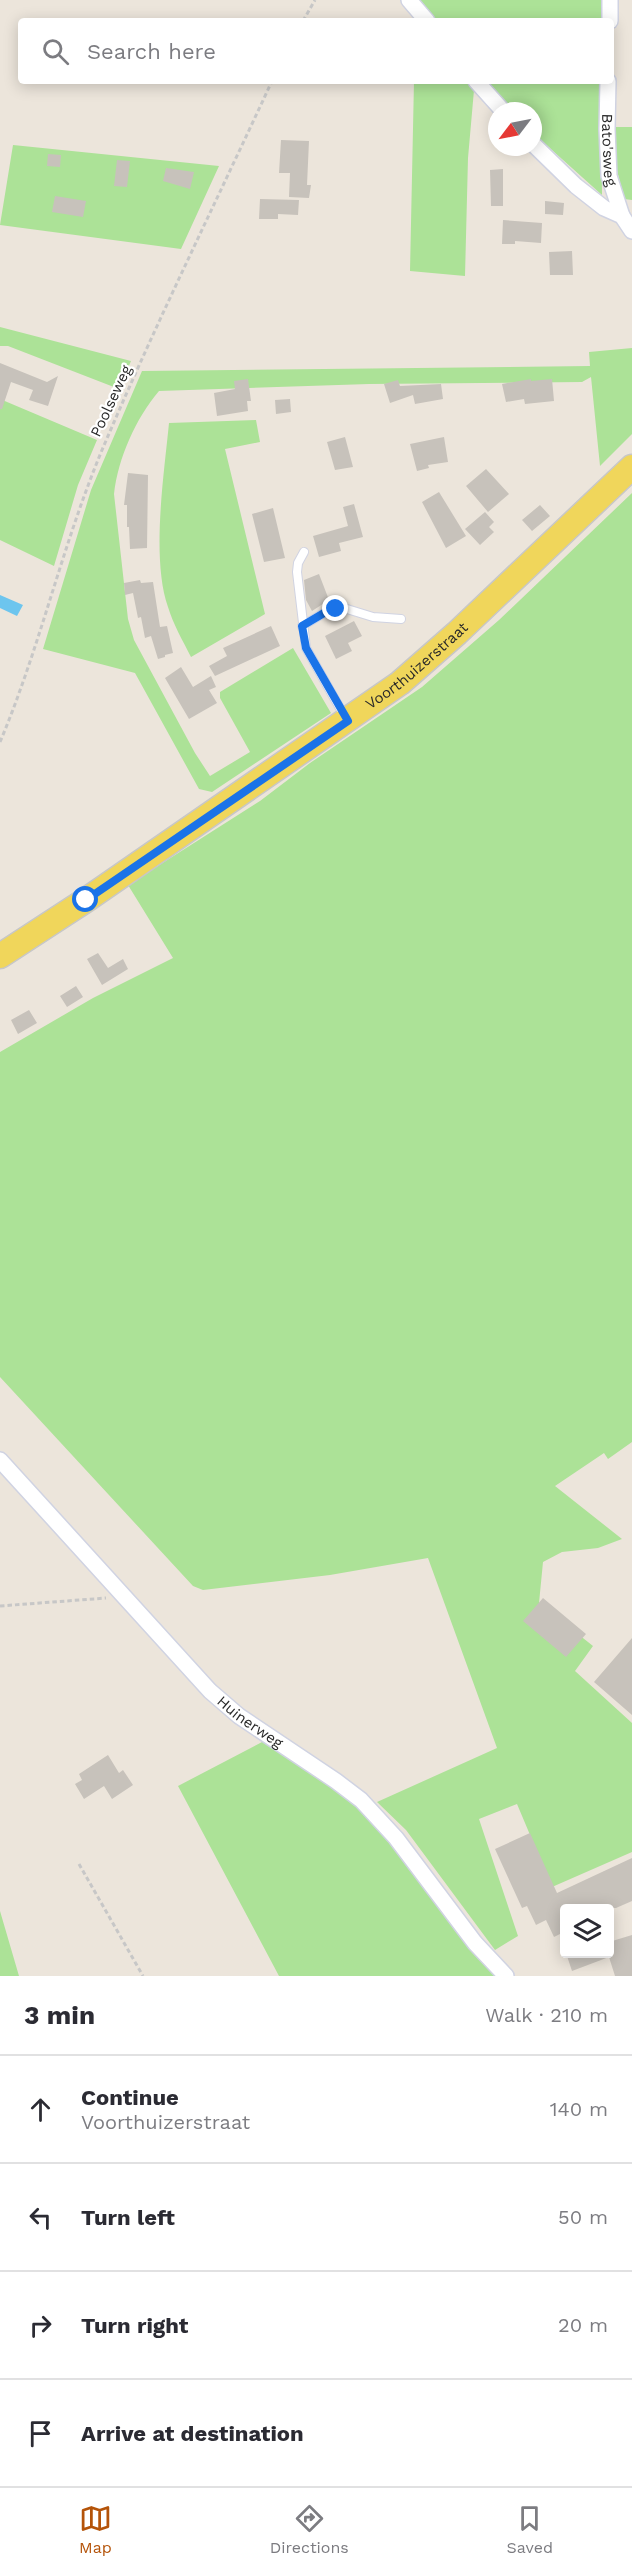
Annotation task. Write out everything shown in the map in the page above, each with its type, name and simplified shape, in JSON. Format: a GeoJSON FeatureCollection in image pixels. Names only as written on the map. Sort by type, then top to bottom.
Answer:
{"type":"FeatureCollection","features":[{"type":"Feature","properties":{"kind":"main road","name":"Voorthuizerstraat"},"geometry":{"type":"LineString","coordinates":[[0,956],[86,900],[400,683],[457,633],[632,467]]}},
{"type":"Feature","properties":{"kind":"street"},"geometry":{"type":"LineString","coordinates":[[410,0],[425,18]]}},
{"type":"Feature","properties":{"kind":"street"},"geometry":{"type":"LineString","coordinates":[[610,0],[610,18]]}},
{"type":"Feature","properties":{"kind":"street"},"geometry":{"type":"LineString","coordinates":[[479,84],[495,102]]}},
{"type":"Feature","properties":{"kind":"street","name":"Bato'sweg"},"geometry":{"type":"LineString","coordinates":[[608,84],[609,176],[622,216]]}},
{"type":"Feature","properties":{"kind":"street"},"geometry":{"type":"LineString","coordinates":[[542,152],[594,201],[622,216],[632,231]]}},
{"type":"Feature","properties":{"kind":"street","name":"Huinerweg"},"geometry":{"type":"LineString","coordinates":[[0,1460],[210,1690],[239,1716],[361,1800],[396,1838],[475,1942],[506,1976]]}},
{"type":"Feature","properties":{"kind":"lane"},"geometry":{"type":"LineString","coordinates":[[304,552],[298,563],[297,572],[306,648],[348,721]]}},
{"type":"Feature","properties":{"kind":"lane"},"geometry":{"type":"LineString","coordinates":[[302,626],[336,609],[347,609],[373,617],[401,619]]}},
{"type":"Feature","properties":{"kind":"path"},"geometry":{"type":"LineString","coordinates":[[305,18],[315,0]]}},
{"type":"Feature","properties":{"kind":"path","name":"Poolseweg"},"geometry":{"type":"LineString","coordinates":[[0,742],[20,695],[74,524],[105,444],[271,84]]}},
{"type":"Feature","properties":{"kind":"path"},"geometry":{"type":"LineString","coordinates":[[0,1606],[125,1596]]}},
{"type":"Feature","properties":{"kind":"path"},"geometry":{"type":"LineString","coordinates":[[79,1864],[143,1976]]}},
{"type":"Feature","properties":{"kind":"green space"},"geometry":{"type":"Polygon","coordinates":[[[419,0],[603,0],[603,18],[434,18],[419,0]]]}},
{"type":"Feature","properties":{"kind":"green space"},"geometry":{"type":"Polygon","coordinates":[[[414,84],[469,84],[474,90],[468,158],[465,276],[410,271],[414,84]]]}},
{"type":"Feature","properties":{"kind":"green space"},"geometry":{"type":"Polygon","coordinates":[[[488,84],[601,84],[602,195],[542,141],[542,102],[503,102],[488,84]]]}},
{"type":"Feature","properties":{"kind":"green space"},"geometry":{"type":"Polygon","coordinates":[[[614,127],[632,127],[632,200],[624,199],[617,170],[614,127]]]}},
{"type":"Feature","properties":{"kind":"green space"},"geometry":{"type":"Polygon","coordinates":[[[13,145],[219,166],[181,249],[0,225],[13,145]]]}},
{"type":"Feature","properties":{"kind":"green space"},"geometry":{"type":"Polygon","coordinates":[[[0,327],[131,361],[119,389],[8,346],[0,346],[0,327]]]}},
{"type":"Feature","properties":{"kind":"green space"},"geometry":{"type":"Polygon","coordinates":[[[632,348],[632,434],[600,466],[591,377],[582,382],[369,384],[159,391],[143,413],[129,439],[119,467],[114,494],[128,619],[134,640],[195,753],[210,776],[250,752],[220,698],[220,692],[293,648],[331,713],[212,792],[199,789],[135,673],[43,649],[91,490],[142,371],[590,366],[589,352],[632,348]]]}},
{"type":"Feature","properties":{"kind":"green space"},"geometry":{"type":"Polygon","coordinates":[[[0,399],[97,440],[78,485],[54,566],[0,540],[0,399]]]}},
{"type":"Feature","properties":{"kind":"green space"},"geometry":{"type":"Polygon","coordinates":[[[256,420],[260,442],[225,449],[265,614],[191,657],[170,613],[160,565],[160,516],[169,423],[256,420]]]}},
{"type":"Feature","properties":{"kind":"green space"},"geometry":{"type":"Polygon","coordinates":[[[632,493],[632,1442],[608,1459],[604,1453],[555,1486],[622,1539],[598,1548],[562,1552],[543,1562],[539,1603],[593,1646],[575,1671],[632,1723],[632,1852],[552,1887],[517,1804],[479,1819],[518,1936],[495,1950],[406,1830],[377,1802],[497,1748],[428,1558],[330,1575],[203,1590],[193,1586],[0,1377],[0,1052],[93,998],[173,958],[128,885],[260,801],[310,763],[422,687],[499,620],[632,493]]]}},
{"type":"Feature","properties":{"kind":"green space"},"geometry":{"type":"Polygon","coordinates":[[[264,1741],[301,1764],[374,1819],[496,1976],[279,1976],[178,1786],[264,1741]]]}},
{"type":"Feature","properties":{"kind":"green space"},"geometry":{"type":"Polygon","coordinates":[[[0,1911],[19,1976],[0,1976],[0,1911]]]}},
{"type":"Feature","properties":{"kind":"water"},"geometry":{"type":"Polygon","coordinates":[[[0,595],[23,605],[17,616],[0,608],[0,595]]]}},
{"type":"Feature","properties":{"kind":"building"},"geometry":{"type":"Polygon","coordinates":[[[281,140],[309,141],[307,185],[311,185],[309,198],[289,197],[290,173],[279,173],[281,140]]]}},
{"type":"Feature","properties":{"kind":"building"},"geometry":{"type":"Polygon","coordinates":[[[48,154],[61,155],[60,167],[47,166],[48,154]]]}},
{"type":"Feature","properties":{"kind":"building"},"geometry":{"type":"Polygon","coordinates":[[[117,160],[130,161],[127,187],[114,186],[117,160]]]}},
{"type":"Feature","properties":{"kind":"building"},"geometry":{"type":"Polygon","coordinates":[[[166,168],[194,172],[190,189],[163,181],[166,168]]]}},
{"type":"Feature","properties":{"kind":"building"},"geometry":{"type":"Polygon","coordinates":[[[503,169],[503,206],[491,206],[490,170],[503,169]]]}},
{"type":"Feature","properties":{"kind":"building"},"geometry":{"type":"Polygon","coordinates":[[[55,196],[86,201],[83,217],[52,212],[55,196]]]}},
{"type":"Feature","properties":{"kind":"building"},"geometry":{"type":"Polygon","coordinates":[[[260,199],[299,200],[298,215],[278,214],[278,219],[259,219],[260,199]]]}},
{"type":"Feature","properties":{"kind":"building"},"geometry":{"type":"Polygon","coordinates":[[[545,201],[564,203],[563,215],[545,214],[545,201]]]}},
{"type":"Feature","properties":{"kind":"building"},"geometry":{"type":"Polygon","coordinates":[[[503,220],[542,223],[541,243],[515,241],[515,244],[502,244],[503,220]]]}},
{"type":"Feature","properties":{"kind":"building"},"geometry":{"type":"Polygon","coordinates":[[[572,251],[573,275],[550,275],[549,252],[572,251]]]}},
{"type":"Feature","properties":{"kind":"building"},"geometry":{"type":"Polygon","coordinates":[[[0,363],[47,382],[58,376],[48,406],[29,400],[33,390],[11,382],[2,409],[0,409],[0,363]]]}},
{"type":"Feature","properties":{"kind":"building"},"geometry":{"type":"Polygon","coordinates":[[[248,379],[251,401],[247,401],[248,411],[217,416],[214,393],[235,389],[234,381],[248,379]]]}},
{"type":"Feature","properties":{"kind":"building"},"geometry":{"type":"Polygon","coordinates":[[[531,379],[531,381],[552,379],[554,401],[525,404],[524,399],[506,402],[502,384],[531,379]]]}},
{"type":"Feature","properties":{"kind":"building"},"geometry":{"type":"Polygon","coordinates":[[[398,380],[400,386],[441,384],[443,399],[415,404],[413,395],[390,403],[384,384],[398,380]]]}},
{"type":"Feature","properties":{"kind":"building"},"geometry":{"type":"Polygon","coordinates":[[[290,399],[291,412],[276,414],[275,400],[290,399]]]}},
{"type":"Feature","properties":{"kind":"building"},"geometry":{"type":"Polygon","coordinates":[[[345,437],[353,467],[335,470],[327,442],[345,437]]]}},
{"type":"Feature","properties":{"kind":"building"},"geometry":{"type":"Polygon","coordinates":[[[444,437],[448,462],[428,465],[429,468],[417,471],[410,444],[444,437]]]}},
{"type":"Feature","properties":{"kind":"building"},"geometry":{"type":"Polygon","coordinates":[[[486,469],[509,494],[488,512],[466,486],[486,469]]]}},
{"type":"Feature","properties":{"kind":"building"},"geometry":{"type":"Polygon","coordinates":[[[128,473],[148,475],[147,548],[130,549],[127,505],[124,505],[128,473]]]}},
{"type":"Feature","properties":{"kind":"building"},"geometry":{"type":"Polygon","coordinates":[[[439,492],[466,536],[446,548],[422,502],[439,492]]]}},
{"type":"Feature","properties":{"kind":"building"},"geometry":{"type":"Polygon","coordinates":[[[354,504],[363,537],[339,543],[341,551],[319,557],[313,536],[348,526],[343,507],[354,504]]]}},
{"type":"Feature","properties":{"kind":"building"},"geometry":{"type":"Polygon","coordinates":[[[540,505],[550,516],[532,531],[522,520],[540,505]]]}},
{"type":"Feature","properties":{"kind":"building"},"geometry":{"type":"Polygon","coordinates":[[[273,508],[285,558],[264,562],[252,514],[273,508]]]}},
{"type":"Feature","properties":{"kind":"building"},"geometry":{"type":"Polygon","coordinates":[[[485,512],[494,522],[489,527],[494,532],[480,545],[465,529],[485,512]]]}},
{"type":"Feature","properties":{"kind":"building"},"geometry":{"type":"Polygon","coordinates":[[[319,574],[329,600],[312,611],[306,600],[304,580],[319,574]]]}},
{"type":"Feature","properties":{"kind":"building"},"geometry":{"type":"Polygon","coordinates":[[[140,580],[141,583],[153,582],[160,627],[167,626],[173,653],[158,659],[151,636],[145,638],[133,593],[125,595],[124,583],[140,580]]]}},
{"type":"Feature","properties":{"kind":"building"},"geometry":{"type":"Polygon","coordinates":[[[354,621],[362,636],[348,643],[352,651],[336,659],[325,636],[354,621]]]}},
{"type":"Feature","properties":{"kind":"building"},"geometry":{"type":"Polygon","coordinates":[[[271,626],[280,646],[215,676],[209,666],[227,656],[223,648],[271,626]]]}},
{"type":"Feature","properties":{"kind":"building"},"geometry":{"type":"Polygon","coordinates":[[[181,667],[193,687],[211,676],[216,687],[209,690],[217,703],[189,719],[165,678],[181,667]]]}},
{"type":"Feature","properties":{"kind":"building"},"geometry":{"type":"Polygon","coordinates":[[[98,953],[108,968],[123,959],[128,969],[102,985],[87,959],[98,953]]]}},
{"type":"Feature","properties":{"kind":"building"},"geometry":{"type":"Polygon","coordinates":[[[76,986],[83,997],[67,1007],[60,996],[76,986]]]}},
{"type":"Feature","properties":{"kind":"building"},"geometry":{"type":"Polygon","coordinates":[[[29,1010],[37,1023],[18,1034],[11,1020],[29,1010]]]}},
{"type":"Feature","properties":{"kind":"building"},"geometry":{"type":"Polygon","coordinates":[[[543,1598],[586,1634],[566,1657],[523,1621],[543,1598]]]}},
{"type":"Feature","properties":{"kind":"building"},"geometry":{"type":"Polygon","coordinates":[[[632,1638],[632,1715],[594,1682],[632,1638]]]}},
{"type":"Feature","properties":{"kind":"building"},"geometry":{"type":"Polygon","coordinates":[[[108,1755],[119,1773],[123,1770],[133,1785],[112,1799],[104,1786],[84,1799],[75,1784],[82,1780],[79,1774],[108,1755]]]}},
{"type":"Feature","properties":{"kind":"building"},"geometry":{"type":"Polygon","coordinates":[[[530,1833],[557,1893],[632,1858],[632,1901],[616,1908],[614,1904],[560,1904],[560,1934],[554,1937],[546,1920],[536,1925],[527,1906],[522,1908],[495,1849],[530,1833]]]}},
{"type":"Feature","properties":{"kind":"building"},"geometry":{"type":"Polygon","coordinates":[[[632,1935],[632,1976],[615,1976],[609,1958],[614,1958],[614,1940],[632,1935]]]}},
{"type":"Feature","properties":{"kind":"building"},"geometry":{"type":"Polygon","coordinates":[[[568,1958],[606,1958],[572,1971],[568,1958]]]}},
{"type":"Feature","properties":{"kind":"route"},"geometry":{"type":"LineString","coordinates":[[86,900],[348,721],[306,648],[302,626],[336,609]]}}]}
